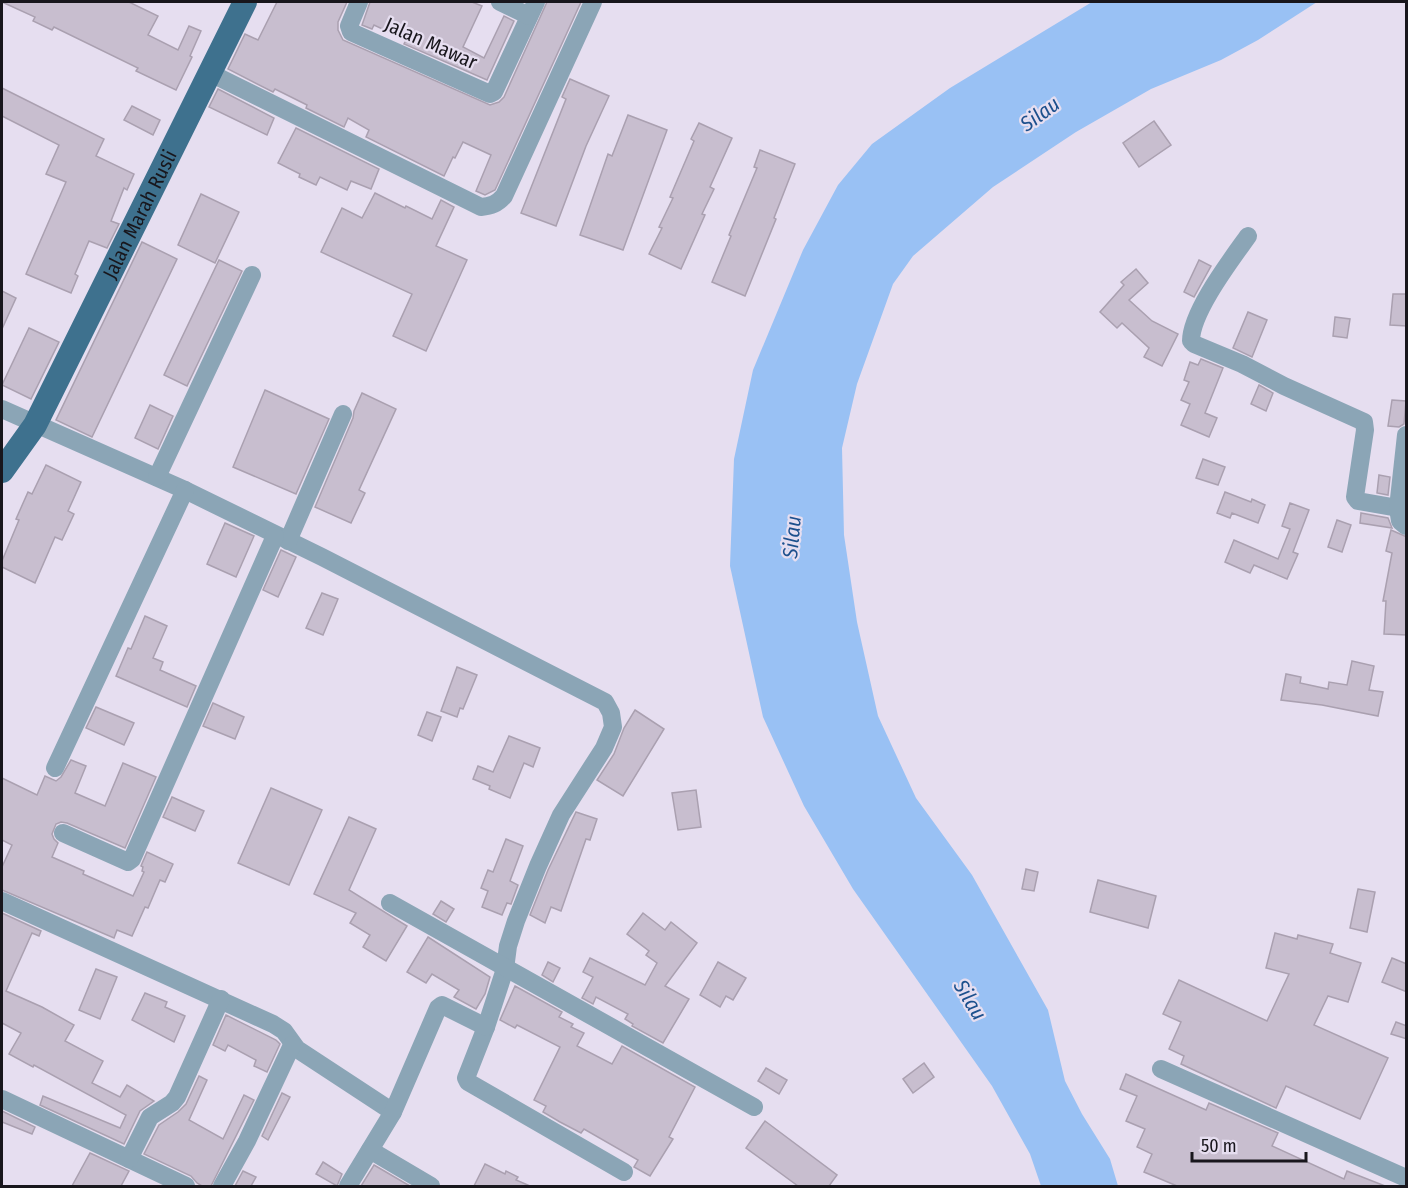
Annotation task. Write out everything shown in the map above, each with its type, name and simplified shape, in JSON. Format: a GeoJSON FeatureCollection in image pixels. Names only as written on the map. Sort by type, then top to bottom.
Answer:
{"type":"FeatureCollection","features":[{"type":"Feature","properties":{"kind":"main road","name":"Jalan Marah Rusli"},"geometry":{"type":"LineString","coordinates":[[2,471],[35,425],[245,2]]}},
{"type":"Feature","properties":{"kind":"street","name":"Jalan Mawar"},"geometry":{"type":"LineString","coordinates":[[359,2],[349,26],[351,32],[492,94],[533,9]]}},
{"type":"Feature","properties":{"kind":"street"},"geometry":{"type":"LineString","coordinates":[[500,2],[533,9]]}},
{"type":"Feature","properties":{"kind":"street"},"geometry":{"type":"LineString","coordinates":[[210,73],[481,207],[488,206],[504,196],[593,2]]}},
{"type":"Feature","properties":{"kind":"street"},"geometry":{"type":"LineString","coordinates":[[1248,236],[1209,293],[1193,327],[1191,340],[1194,344],[1242,364],[1284,386],[1364,422],[1365,430],[1355,497],[1358,501],[1398,508]]}},
{"type":"Feature","properties":{"kind":"street"},"geometry":{"type":"LineString","coordinates":[[157,477],[252,275]]}},
{"type":"Feature","properties":{"kind":"street"},"geometry":{"type":"LineString","coordinates":[[2,409],[157,477],[322,556],[604,702],[611,713],[613,727],[604,748],[561,815],[538,866],[511,938],[505,969],[486,1027],[466,1074],[468,1082],[624,1172]]}},
{"type":"Feature","properties":{"kind":"street"},"geometry":{"type":"LineString","coordinates":[[63,833],[128,862],[132,859],[282,538],[343,414]]}},
{"type":"Feature","properties":{"kind":"street"},"geometry":{"type":"LineString","coordinates":[[1407,435],[1398,508],[1400,521],[1407,526]]}},
{"type":"Feature","properties":{"kind":"street"},"geometry":{"type":"LineString","coordinates":[[55,768],[184,490]]}},
{"type":"Feature","properties":{"kind":"street"},"geometry":{"type":"LineString","coordinates":[[2,901],[279,1027],[292,1045],[393,1112]]}},
{"type":"Feature","properties":{"kind":"street"},"geometry":{"type":"LineString","coordinates":[[390,903],[754,1107]]}},
{"type":"Feature","properties":{"kind":"street"},"geometry":{"type":"LineString","coordinates":[[129,1159],[150,1117],[172,1103],[177,1097],[221,999]]}},
{"type":"Feature","properties":{"kind":"street"},"geometry":{"type":"LineString","coordinates":[[348,1186],[393,1112],[438,1008],[442,1005],[486,1027]]}},
{"type":"Feature","properties":{"kind":"street"},"geometry":{"type":"LineString","coordinates":[[222,1186],[251,1132],[292,1045]]}},
{"type":"Feature","properties":{"kind":"street"},"geometry":{"type":"LineString","coordinates":[[1161,1069],[1407,1178]]}},
{"type":"Feature","properties":{"kind":"street"},"geometry":{"type":"LineString","coordinates":[[2,1099],[186,1186]]}},
{"type":"Feature","properties":{"kind":"street"},"geometry":{"type":"LineString","coordinates":[[370,1150],[431,1186]]}},
{"type":"Feature","properties":{"kind":"water","name":"Silau"},"geometry":{"type":"Polygon","coordinates":[[[1092,2],[1317,2],[1258,40],[1221,60],[1151,89],[1076,132],[993,187],[913,256],[893,284],[857,384],[842,448],[844,535],[857,622],[878,716],[916,798],[972,875],[1048,1010],[1065,1081],[1110,1159],[1118,1186],[1041,1186],[1030,1154],[992,1086],[853,889],[804,806],[763,717],[730,566],[734,459],[753,370],[803,250],[838,185],[872,144],[950,88],[1092,2]]]}},
{"type":"Feature","properties":{"kind":"building"},"geometry":{"type":"Polygon","coordinates":[[[2,2],[129,2],[158,16],[148,35],[178,50],[189,26],[201,31],[190,56],[192,57],[176,90],[136,71],[138,68],[54,27],[52,30],[33,21],[35,17],[2,2]]]}},
{"type":"Feature","properties":{"kind":"building"},"geometry":{"type":"Polygon","coordinates":[[[277,2],[347,2],[338,22],[338,30],[343,40],[490,105],[499,102],[504,97],[547,2],[581,2],[495,190],[485,195],[476,191],[491,155],[463,142],[444,176],[366,137],[369,130],[348,118],[344,127],[275,89],[273,92],[228,69],[245,34],[258,40],[277,2]]]}},
{"type":"Feature","properties":{"kind":"building"},"geometry":{"type":"Polygon","coordinates":[[[370,2],[472,2],[482,6],[463,47],[484,58],[504,16],[514,21],[487,80],[404,44],[406,40],[374,25],[372,29],[362,25],[370,2]]]}},
{"type":"Feature","properties":{"kind":"building"},"geometry":{"type":"Polygon","coordinates":[[[570,79],[609,96],[586,146],[556,226],[521,213],[566,99],[562,97],[570,79]]]}},
{"type":"Feature","properties":{"kind":"building"},"geometry":{"type":"Polygon","coordinates":[[[2,88],[104,139],[96,156],[134,174],[127,190],[124,188],[111,221],[119,224],[107,248],[89,241],[75,274],[78,276],[71,293],[26,274],[66,182],[46,174],[59,145],[2,116],[2,88]]]}},
{"type":"Feature","properties":{"kind":"building"},"geometry":{"type":"Polygon","coordinates":[[[218,89],[274,118],[267,135],[209,107],[218,89]]]}},
{"type":"Feature","properties":{"kind":"building"},"geometry":{"type":"Polygon","coordinates":[[[132,106],[160,120],[153,135],[124,120],[132,106]]]}},
{"type":"Feature","properties":{"kind":"building"},"geometry":{"type":"Polygon","coordinates":[[[628,115],[667,130],[623,250],[580,235],[608,154],[612,156],[628,115]]]}},
{"type":"Feature","properties":{"kind":"building"},"geometry":{"type":"Polygon","coordinates":[[[1154,121],[1171,145],[1139,167],[1123,143],[1154,121]]]}},
{"type":"Feature","properties":{"kind":"building"},"geometry":{"type":"Polygon","coordinates":[[[699,123],[732,138],[710,187],[714,189],[702,214],[705,215],[681,269],[649,254],[662,228],[659,227],[673,198],[670,197],[694,141],[691,139],[699,123]]]}},
{"type":"Feature","properties":{"kind":"building"},"geometry":{"type":"Polygon","coordinates":[[[296,128],[379,169],[371,189],[351,181],[347,190],[320,177],[316,185],[278,163],[296,128]]]}},
{"type":"Feature","properties":{"kind":"building"},"geometry":{"type":"Polygon","coordinates":[[[760,150],[795,164],[745,296],[712,282],[757,168],[754,167],[760,150]]]}},
{"type":"Feature","properties":{"kind":"building"},"geometry":{"type":"Polygon","coordinates":[[[375,193],[432,219],[441,200],[454,207],[436,246],[467,260],[426,351],[393,336],[412,294],[321,252],[342,208],[362,218],[375,193]]]}},
{"type":"Feature","properties":{"kind":"building"},"geometry":{"type":"Polygon","coordinates":[[[201,194],[239,212],[215,263],[178,245],[201,194]]]}},
{"type":"Feature","properties":{"kind":"building"},"geometry":{"type":"Polygon","coordinates":[[[142,242],[177,259],[92,437],[56,420],[142,242]]]}},
{"type":"Feature","properties":{"kind":"building"},"geometry":{"type":"Polygon","coordinates":[[[219,260],[242,271],[187,386],[164,375],[219,260]]]}},
{"type":"Feature","properties":{"kind":"building"},"geometry":{"type":"Polygon","coordinates":[[[1199,260],[1211,266],[1194,297],[1184,292],[1199,260]]]}},
{"type":"Feature","properties":{"kind":"building"},"geometry":{"type":"Polygon","coordinates":[[[1136,269],[1148,283],[1129,300],[1152,321],[1178,334],[1162,366],[1144,357],[1149,348],[1122,323],[1117,328],[1100,312],[1124,285],[1121,282],[1136,269]]]}},
{"type":"Feature","properties":{"kind":"building"},"geometry":{"type":"Polygon","coordinates":[[[2,291],[16,298],[2,329],[2,291]]]}},
{"type":"Feature","properties":{"kind":"building"},"geometry":{"type":"Polygon","coordinates":[[[1393,294],[1407,294],[1407,326],[1390,325],[1393,294]]]}},
{"type":"Feature","properties":{"kind":"building"},"geometry":{"type":"Polygon","coordinates":[[[1248,312],[1267,320],[1252,357],[1233,348],[1248,312]]]}},
{"type":"Feature","properties":{"kind":"building"},"geometry":{"type":"Polygon","coordinates":[[[1335,317],[1350,319],[1347,338],[1333,336],[1335,317]]]}},
{"type":"Feature","properties":{"kind":"building"},"geometry":{"type":"Polygon","coordinates":[[[29,328],[59,342],[31,399],[2,385],[29,328]]]}},
{"type":"Feature","properties":{"kind":"building"},"geometry":{"type":"Polygon","coordinates":[[[1201,359],[1223,368],[1205,413],[1217,418],[1209,437],[1181,425],[1190,404],[1181,400],[1189,382],[1184,380],[1190,362],[1198,365],[1201,359]]]}},
{"type":"Feature","properties":{"kind":"building"},"geometry":{"type":"Polygon","coordinates":[[[1259,385],[1273,393],[1266,411],[1251,404],[1259,385]]]}},
{"type":"Feature","properties":{"kind":"building"},"geometry":{"type":"Polygon","coordinates":[[[265,390],[329,419],[296,494],[233,467],[265,390]]]}},
{"type":"Feature","properties":{"kind":"building"},"geometry":{"type":"Polygon","coordinates":[[[362,393],[396,409],[359,490],[365,493],[351,523],[315,507],[362,393]]]}},
{"type":"Feature","properties":{"kind":"building"},"geometry":{"type":"Polygon","coordinates":[[[1392,400],[1406,401],[1404,424],[1399,427],[1388,426],[1392,400]]]}},
{"type":"Feature","properties":{"kind":"building"},"geometry":{"type":"Polygon","coordinates":[[[150,405],[173,416],[158,449],[135,438],[150,405]]]}},
{"type":"Feature","properties":{"kind":"building"},"geometry":{"type":"Polygon","coordinates":[[[1203,459],[1225,467],[1218,485],[1196,478],[1203,459]]]}},
{"type":"Feature","properties":{"kind":"building"},"geometry":{"type":"Polygon","coordinates":[[[46,465],[81,482],[68,511],[74,514],[62,540],[55,537],[35,583],[2,567],[2,561],[28,492],[32,494],[46,465]]]}},
{"type":"Feature","properties":{"kind":"building"},"geometry":{"type":"Polygon","coordinates":[[[1379,475],[1390,477],[1388,495],[1377,493],[1379,475]]]}},
{"type":"Feature","properties":{"kind":"building"},"geometry":{"type":"Polygon","coordinates":[[[1225,492],[1265,505],[1258,523],[1232,513],[1230,518],[1217,513],[1225,492]]]}},
{"type":"Feature","properties":{"kind":"building"},"geometry":{"type":"Polygon","coordinates":[[[1290,503],[1309,510],[1293,552],[1298,554],[1287,579],[1254,565],[1250,573],[1225,562],[1234,540],[1278,559],[1290,529],[1282,526],[1290,503]]]}},
{"type":"Feature","properties":{"kind":"building"},"geometry":{"type":"Polygon","coordinates":[[[1361,513],[1388,518],[1392,528],[1360,523],[1361,513]]]}},
{"type":"Feature","properties":{"kind":"building"},"geometry":{"type":"Polygon","coordinates":[[[1337,520],[1351,525],[1342,552],[1328,547],[1337,520]]]}},
{"type":"Feature","properties":{"kind":"building"},"geometry":{"type":"Polygon","coordinates":[[[225,523],[254,536],[236,577],[207,564],[225,523]]]}},
{"type":"Feature","properties":{"kind":"building"},"geometry":{"type":"Polygon","coordinates":[[[1391,530],[1407,537],[1407,635],[1384,634],[1386,601],[1383,601],[1392,553],[1386,551],[1391,530]]]}},
{"type":"Feature","properties":{"kind":"building"},"geometry":{"type":"Polygon","coordinates":[[[281,550],[296,557],[278,597],[263,590],[281,550]]]}},
{"type":"Feature","properties":{"kind":"building"},"geometry":{"type":"Polygon","coordinates":[[[322,593],[338,599],[323,635],[306,628],[322,593]]]}},
{"type":"Feature","properties":{"kind":"building"},"geometry":{"type":"Polygon","coordinates":[[[145,616],[167,626],[153,658],[163,662],[160,670],[196,686],[187,707],[116,676],[145,616]]]}},
{"type":"Feature","properties":{"kind":"building"},"geometry":{"type":"Polygon","coordinates":[[[1352,661],[1374,666],[1369,690],[1383,692],[1378,716],[1281,700],[1286,674],[1301,677],[1300,683],[1328,689],[1329,682],[1347,685],[1352,661]]]}},
{"type":"Feature","properties":{"kind":"building"},"geometry":{"type":"Polygon","coordinates":[[[457,667],[477,675],[463,709],[460,708],[457,717],[441,711],[457,667]]]}},
{"type":"Feature","properties":{"kind":"building"},"geometry":{"type":"Polygon","coordinates":[[[213,703],[244,717],[235,739],[203,726],[213,703]]]}},
{"type":"Feature","properties":{"kind":"building"},"geometry":{"type":"Polygon","coordinates":[[[96,707],[134,723],[124,745],[86,728],[96,707]]]}},
{"type":"Feature","properties":{"kind":"building"},"geometry":{"type":"Polygon","coordinates":[[[635,710],[664,729],[623,796],[597,780],[614,754],[624,728],[635,710]]]}},
{"type":"Feature","properties":{"kind":"building"},"geometry":{"type":"Polygon","coordinates":[[[427,712],[441,717],[432,741],[418,735],[427,712]]]}},
{"type":"Feature","properties":{"kind":"building"},"geometry":{"type":"Polygon","coordinates":[[[509,736],[540,748],[533,767],[524,763],[510,798],[473,779],[478,766],[493,772],[509,736]]]}},
{"type":"Feature","properties":{"kind":"building"},"geometry":{"type":"Polygon","coordinates":[[[71,760],[86,766],[75,793],[105,806],[123,763],[156,777],[125,848],[67,823],[56,824],[52,834],[58,843],[52,857],[84,871],[83,874],[133,896],[144,872],[141,866],[147,852],[173,864],[165,882],[160,880],[132,936],[117,930],[114,938],[2,890],[2,867],[12,845],[2,840],[2,778],[37,795],[45,776],[56,781],[71,760]]]}},
{"type":"Feature","properties":{"kind":"building"},"geometry":{"type":"Polygon","coordinates":[[[271,788],[322,810],[289,885],[238,863],[271,788]]]}},
{"type":"Feature","properties":{"kind":"building"},"geometry":{"type":"Polygon","coordinates":[[[696,790],[701,827],[678,830],[672,793],[696,790]]]}},
{"type":"Feature","properties":{"kind":"building"},"geometry":{"type":"Polygon","coordinates":[[[172,797],[204,811],[195,831],[163,817],[172,797]]]}},
{"type":"Feature","properties":{"kind":"building"},"geometry":{"type":"Polygon","coordinates":[[[576,812],[597,819],[590,840],[586,839],[561,911],[551,907],[545,923],[530,915],[548,870],[576,812]]]}},
{"type":"Feature","properties":{"kind":"building"},"geometry":{"type":"Polygon","coordinates":[[[349,817],[376,829],[349,890],[407,926],[386,961],[363,947],[370,935],[350,923],[356,913],[314,894],[349,817]]]}},
{"type":"Feature","properties":{"kind":"building"},"geometry":{"type":"Polygon","coordinates":[[[506,839],[523,846],[510,881],[518,885],[511,904],[507,903],[502,915],[482,907],[488,891],[481,888],[488,870],[493,872],[506,839]]]}},
{"type":"Feature","properties":{"kind":"building"},"geometry":{"type":"Polygon","coordinates":[[[1026,869],[1038,872],[1034,891],[1022,889],[1026,869]]]}},
{"type":"Feature","properties":{"kind":"building"},"geometry":{"type":"Polygon","coordinates":[[[1098,880],[1156,896],[1148,928],[1090,912],[1098,880]]]}},
{"type":"Feature","properties":{"kind":"building"},"geometry":{"type":"Polygon","coordinates":[[[1358,889],[1375,892],[1367,932],[1350,928],[1358,889]]]}},
{"type":"Feature","properties":{"kind":"building"},"geometry":{"type":"Polygon","coordinates":[[[441,901],[454,909],[446,922],[433,914],[441,901]]]}},
{"type":"Feature","properties":{"kind":"building"},"geometry":{"type":"Polygon","coordinates":[[[2,913],[41,931],[39,936],[32,933],[6,991],[74,1025],[65,1041],[103,1061],[92,1083],[120,1097],[127,1085],[154,1101],[140,1111],[124,1144],[40,1105],[43,1096],[120,1128],[126,1115],[34,1065],[33,1067],[9,1054],[21,1033],[2,1023],[2,913]]]}},
{"type":"Feature","properties":{"kind":"building"},"geometry":{"type":"Polygon","coordinates":[[[643,913],[665,930],[671,922],[697,943],[665,986],[689,999],[663,1043],[632,1026],[633,1024],[625,1019],[628,1014],[596,997],[593,1004],[582,998],[593,977],[583,972],[590,958],[645,985],[657,963],[646,955],[649,951],[627,934],[643,913]]]}},
{"type":"Feature","properties":{"kind":"building"},"geometry":{"type":"Polygon","coordinates":[[[1275,933],[1297,939],[1298,935],[1333,944],[1330,953],[1361,963],[1348,1002],[1328,996],[1314,1025],[1388,1058],[1360,1119],[1286,1086],[1276,1108],[1181,1064],[1184,1056],[1169,1049],[1181,1022],[1163,1014],[1179,980],[1267,1021],[1289,974],[1266,968],[1275,933]]]}},
{"type":"Feature","properties":{"kind":"building"},"geometry":{"type":"Polygon","coordinates":[[[428,937],[490,977],[485,994],[476,1009],[454,997],[459,990],[432,974],[426,983],[407,972],[428,937]]]}},
{"type":"Feature","properties":{"kind":"building"},"geometry":{"type":"Polygon","coordinates":[[[1392,958],[1407,964],[1407,992],[1382,982],[1392,958]]]}},
{"type":"Feature","properties":{"kind":"building"},"geometry":{"type":"Polygon","coordinates":[[[548,962],[560,968],[553,982],[542,975],[548,962]]]}},
{"type":"Feature","properties":{"kind":"building"},"geometry":{"type":"Polygon","coordinates":[[[718,962],[746,978],[733,1000],[726,996],[720,1007],[700,995],[718,962]]]}},
{"type":"Feature","properties":{"kind":"building"},"geometry":{"type":"Polygon","coordinates":[[[96,969],[117,977],[100,1019],[79,1010],[96,969]]]}},
{"type":"Feature","properties":{"kind":"building"},"geometry":{"type":"Polygon","coordinates":[[[515,986],[562,1012],[559,1017],[573,1024],[571,1027],[584,1033],[577,1046],[612,1064],[622,1046],[695,1087],[669,1137],[673,1139],[650,1176],[634,1167],[638,1160],[584,1129],[581,1133],[560,1122],[543,1112],[546,1106],[534,1100],[560,1047],[517,1025],[515,1028],[500,1020],[515,986]]]}},
{"type":"Feature","properties":{"kind":"building"},"geometry":{"type":"Polygon","coordinates":[[[145,993],[167,1002],[165,1007],[185,1016],[174,1042],[132,1020],[145,993]]]}},
{"type":"Feature","properties":{"kind":"building"},"geometry":{"type":"Polygon","coordinates":[[[226,1015],[280,1044],[267,1072],[254,1066],[256,1060],[228,1045],[225,1051],[213,1045],[226,1015]]]}},
{"type":"Feature","properties":{"kind":"building"},"geometry":{"type":"Polygon","coordinates":[[[1396,1022],[1407,1026],[1407,1039],[1391,1034],[1396,1022]]]}},
{"type":"Feature","properties":{"kind":"building"},"geometry":{"type":"Polygon","coordinates":[[[924,1063],[934,1077],[913,1093],[903,1079],[924,1063]]]}},
{"type":"Feature","properties":{"kind":"building"},"geometry":{"type":"Polygon","coordinates":[[[766,1068],[787,1080],[779,1094],[758,1081],[766,1068]]]}},
{"type":"Feature","properties":{"kind":"building"},"geometry":{"type":"Polygon","coordinates":[[[1126,1074],[1206,1110],[1209,1103],[1278,1133],[1272,1146],[1344,1179],[1347,1171],[1385,1186],[1177,1186],[1144,1172],[1152,1154],[1137,1147],[1145,1129],[1126,1121],[1137,1096],[1120,1089],[1126,1074]]]}},
{"type":"Feature","properties":{"kind":"building"},"geometry":{"type":"Polygon","coordinates":[[[199,1076],[207,1080],[189,1120],[223,1139],[244,1095],[254,1100],[211,1186],[202,1186],[191,1176],[144,1154],[159,1125],[186,1104],[199,1076]]]}},
{"type":"Feature","properties":{"kind":"building"},"geometry":{"type":"Polygon","coordinates":[[[282,1093],[290,1097],[268,1140],[262,1136],[282,1093]]]}},
{"type":"Feature","properties":{"kind":"building"},"geometry":{"type":"Polygon","coordinates":[[[2,1111],[35,1127],[32,1134],[2,1122],[2,1111]]]}},
{"type":"Feature","properties":{"kind":"building"},"geometry":{"type":"Polygon","coordinates":[[[765,1121],[837,1175],[829,1186],[798,1186],[746,1148],[765,1121]]]}},
{"type":"Feature","properties":{"kind":"building"},"geometry":{"type":"Polygon","coordinates":[[[90,1153],[129,1171],[121,1186],[72,1186],[90,1153]]]}},
{"type":"Feature","properties":{"kind":"building"},"geometry":{"type":"Polygon","coordinates":[[[323,1162],[342,1174],[337,1186],[316,1174],[323,1162]]]}},
{"type":"Feature","properties":{"kind":"building"},"geometry":{"type":"Polygon","coordinates":[[[485,1164],[505,1174],[506,1171],[518,1177],[516,1180],[530,1186],[474,1186],[485,1164]]]}},
{"type":"Feature","properties":{"kind":"building"},"geometry":{"type":"Polygon","coordinates":[[[374,1165],[410,1186],[361,1186],[374,1165]]]}},
{"type":"Feature","properties":{"kind":"building"},"geometry":{"type":"Polygon","coordinates":[[[243,1171],[256,1177],[251,1186],[235,1186],[243,1171]]]}}]}
